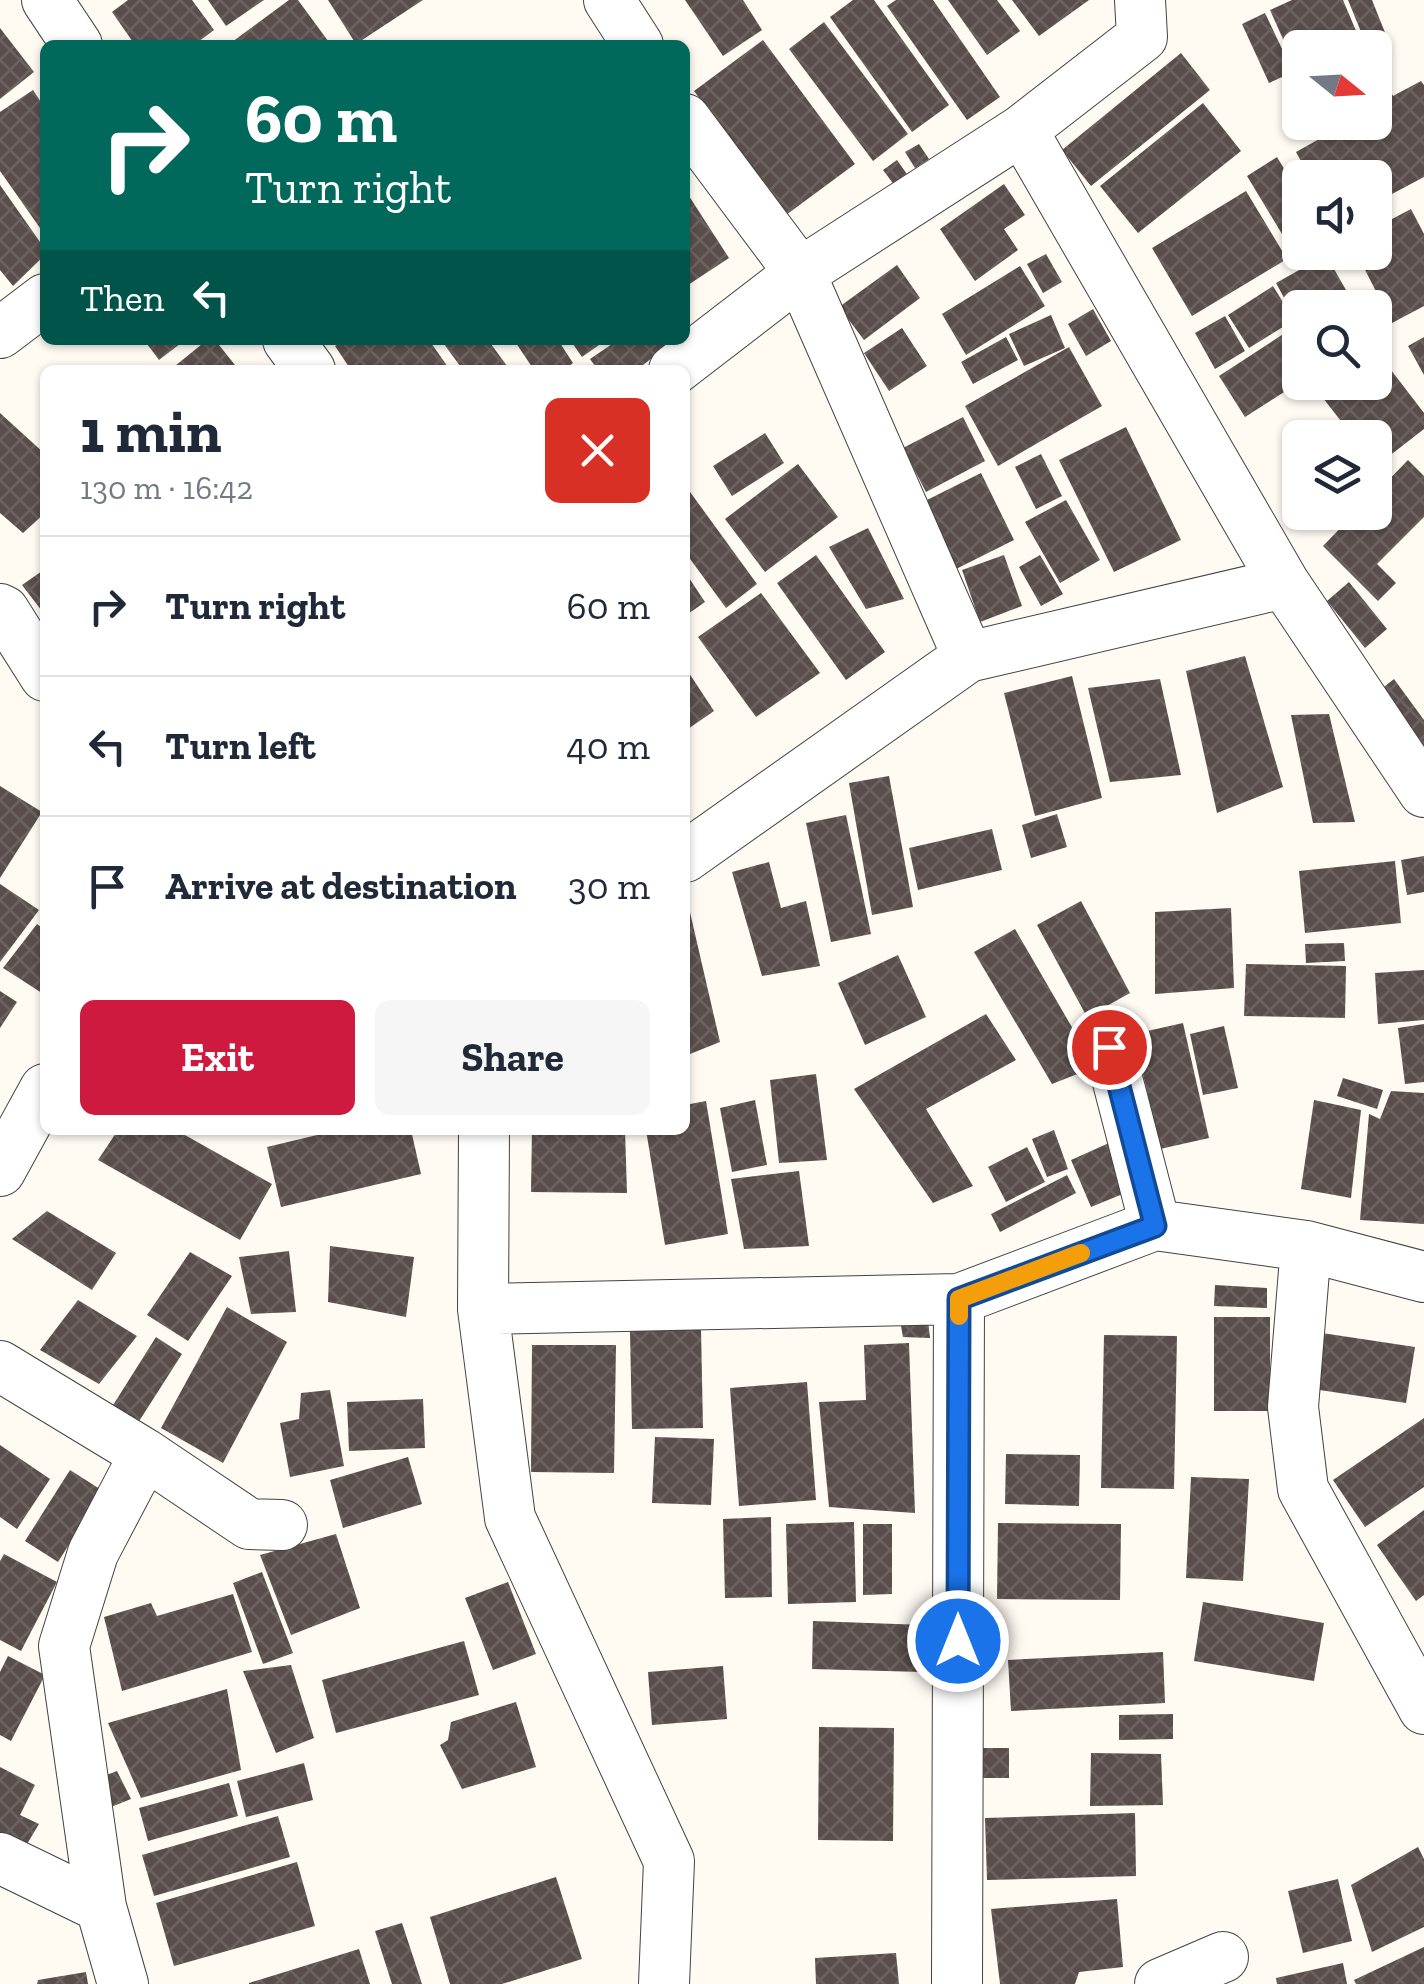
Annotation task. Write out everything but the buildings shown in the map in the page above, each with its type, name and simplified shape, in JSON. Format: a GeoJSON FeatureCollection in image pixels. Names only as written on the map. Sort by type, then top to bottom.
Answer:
{"type":"FeatureCollection","features":[{"type":"Feature","properties":{"kind":"street"},"geometry":{"type":"LineString","coordinates":[[47,0],[75,40]]}},
{"type":"Feature","properties":{"kind":"street"},"geometry":{"type":"LineString","coordinates":[[609,0],[635,40]]}},
{"type":"Feature","properties":{"kind":"street"},"geometry":{"type":"LineString","coordinates":[[680,365],[800,273],[1022,130],[1142,37],[1140,0]]}},
{"type":"Feature","properties":{"kind":"street"},"geometry":{"type":"LineString","coordinates":[[690,126],[800,273],[968,657]]}},
{"type":"Feature","properties":{"kind":"street"},"geometry":{"type":"LineString","coordinates":[[1022,130],[1284,583],[1424,792]]}},
{"type":"Feature","properties":{"kind":"street"},"geometry":{"type":"LineString","coordinates":[[0,333],[40,304]]}},
{"type":"Feature","properties":{"kind":"street"},"geometry":{"type":"LineString","coordinates":[[690,852],[968,657],[1284,583]]}},
{"type":"Feature","properties":{"kind":"street"},"geometry":{"type":"LineString","coordinates":[[0,609],[40,669]]}},
{"type":"Feature","properties":{"kind":"street"},"geometry":{"type":"LineString","coordinates":[[1109,1047],[1155,1226]]}},
{"type":"Feature","properties":{"kind":"street"},"geometry":{"type":"LineString","coordinates":[[0,1171],[40,1098]]}},
{"type":"Feature","properties":{"kind":"street"},"geometry":{"type":"LineString","coordinates":[[484,1135],[483,1309],[510,1518],[669,1861],[664,1984]]}},
{"type":"Feature","properties":{"kind":"street"},"geometry":{"type":"LineString","coordinates":[[483,1309],[959,1299],[1155,1226],[1306,1246],[1424,1277]]}},
{"type":"Feature","properties":{"kind":"street"},"geometry":{"type":"LineString","coordinates":[[1306,1246],[1294,1407],[1302,1489],[1424,1708]]}},
{"type":"Feature","properties":{"kind":"street"},"geometry":{"type":"LineString","coordinates":[[957,1984],[959,1299]]}},
{"type":"Feature","properties":{"kind":"street"},"geometry":{"type":"LineString","coordinates":[[0,1366],[145,1454],[248,1524],[282,1525]]}},
{"type":"Feature","properties":{"kind":"street"},"geometry":{"type":"LineString","coordinates":[[122,1984],[101,1907],[64,1646],[93,1553],[145,1454]]}},
{"type":"Feature","properties":{"kind":"street"},"geometry":{"type":"LineString","coordinates":[[0,1858],[101,1907]]}},
{"type":"Feature","properties":{"kind":"street"},"geometry":{"type":"LineString","coordinates":[[1160,1984],[1224,1957]]}},
{"type":"Feature","properties":{"kind":"slow traffic"},"geometry":{"type":"LineString","coordinates":[[959,1316],[959,1299],[1081,1253]]}},
{"type":"Feature","properties":{"kind":"route"},"geometry":{"type":"LineString","coordinates":[[958,1641],[959,1299],[1155,1226],[1109,1047]]}}]}
